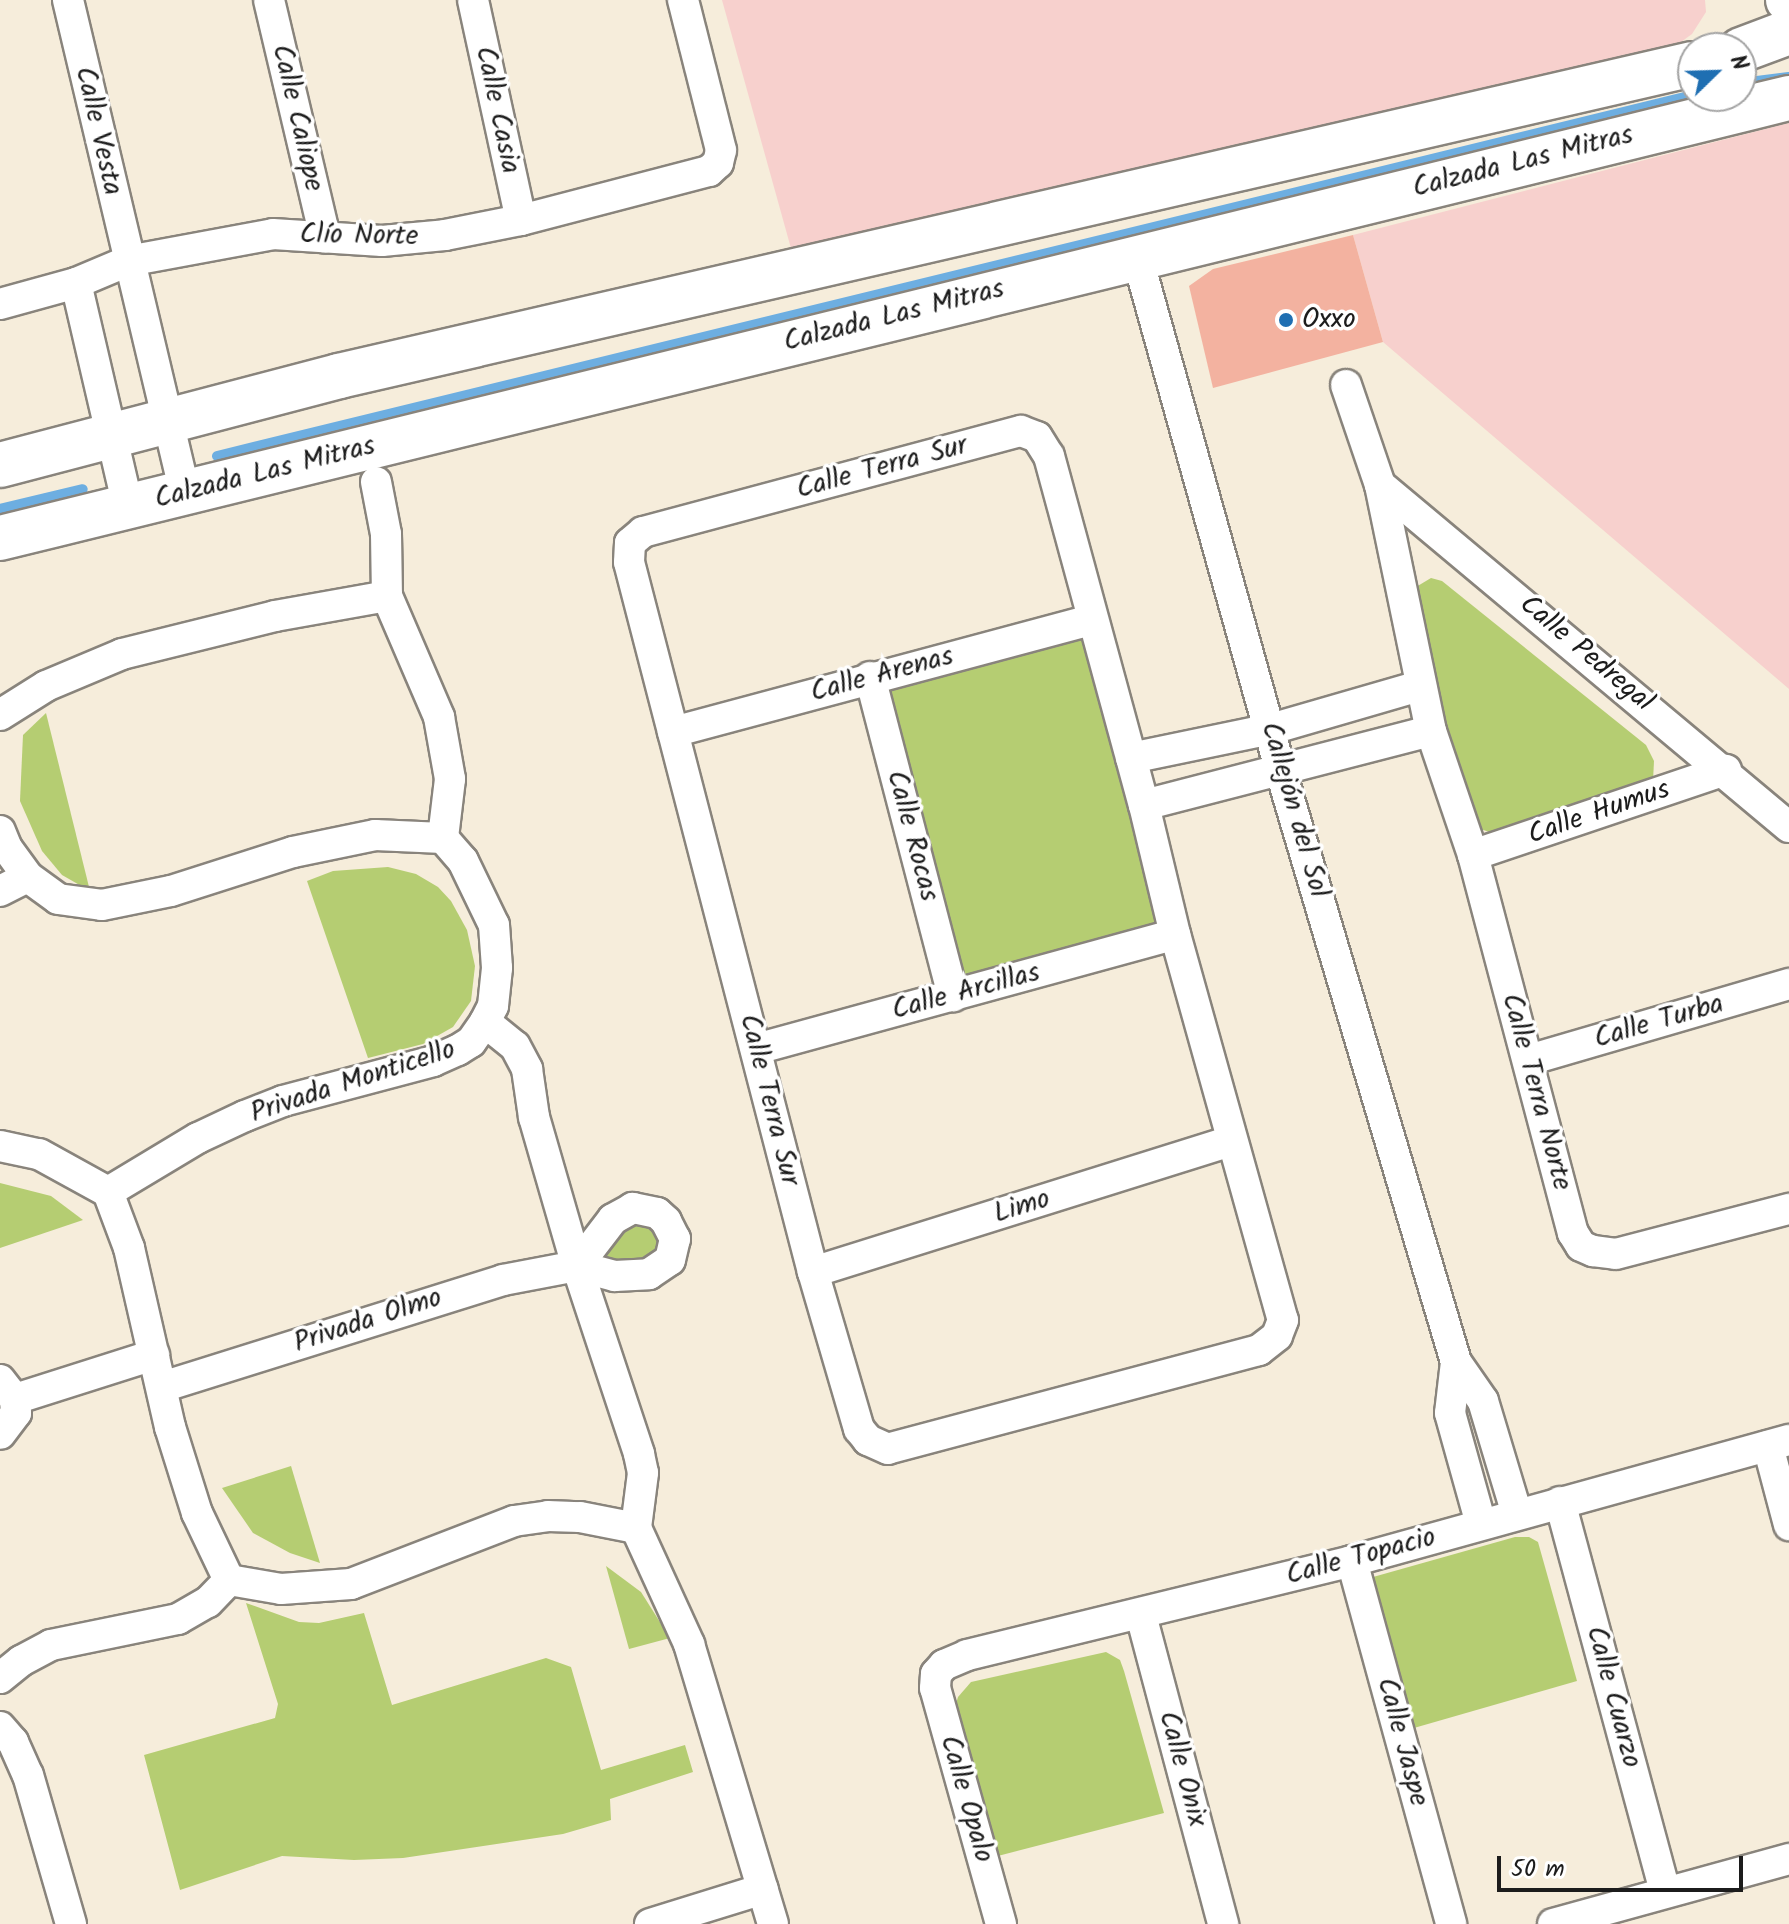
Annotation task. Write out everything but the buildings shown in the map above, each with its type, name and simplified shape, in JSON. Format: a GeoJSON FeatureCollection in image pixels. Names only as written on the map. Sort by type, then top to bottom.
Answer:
{"type":"FeatureCollection","features":[{"type":"Feature","properties":{"kind":"main road"},"geometry":{"type":"LineString","coordinates":[[1757,44],[1789,32]]}},
{"type":"Feature","properties":{"kind":"main road","name":"Calzada Las Mitras"},"geometry":{"type":"LineString","coordinates":[[0,465],[339,376],[1677,68]]}},
{"type":"Feature","properties":{"kind":"main road","name":"Calzada Las Mitras"},"geometry":{"type":"LineString","coordinates":[[0,538],[1789,98]]}},
{"type":"Feature","properties":{"kind":"street","name":"Calle Vesta"},"geometry":{"type":"LineString","coordinates":[[68,0],[185,493]]}},
{"type":"Feature","properties":{"kind":"street","name":"Calle Caliope"},"geometry":{"type":"LineString","coordinates":[[269,0],[325,237]]}},
{"type":"Feature","properties":{"kind":"street","name":"Calle Casia"},"geometry":{"type":"LineString","coordinates":[[473,0],[521,220]]}},
{"type":"Feature","properties":{"kind":"street","name":"Clío Norte"},"geometry":{"type":"LineString","coordinates":[[0,304],[76,283],[128,261],[273,234],[382,241],[445,235],[521,220],[709,171],[718,163],[721,150],[683,0]]}},
{"type":"Feature","properties":{"kind":"street","name":"Callejón del Sol"},"geometry":{"type":"LineString","coordinates":[[1137,256],[1281,772],[1456,1362],[1483,1401],[1517,1514]]}},
{"type":"Feature","properties":{"kind":"street"},"geometry":{"type":"LineString","coordinates":[[76,283],[128,507]]}},
{"type":"Feature","properties":{"kind":"street","name":"Calle Terra Norte"},"geometry":{"type":"LineString","coordinates":[[1346,385],[1380,485],[1419,686],[1431,731],[1473,855],[1573,1233],[1581,1246],[1604,1254],[1616,1254],[1789,1209]]}},
{"type":"Feature","properties":{"kind":"street","name":"Calle Terra Sur"},"geometry":{"type":"LineString","coordinates":[[1021,431],[1030,433],[1044,444],[1049,456],[1092,620],[1144,805],[1231,1141],[1283,1320],[1277,1336],[1259,1350],[888,1449],[868,1440],[859,1429],[813,1272],[629,562],[630,543],[643,532],[1021,431]]}},
{"type":"Feature","properties":{"kind":"street"},"geometry":{"type":"LineString","coordinates":[[376,482],[386,534],[387,596],[439,717],[450,779],[443,838]]}},
{"type":"Feature","properties":{"kind":"street","name":"Calle Pedregal"},"geometry":{"type":"LineString","coordinates":[[1380,485],[1726,770],[1789,827]]}},
{"type":"Feature","properties":{"kind":"street"},"geometry":{"type":"LineString","coordinates":[[0,715],[46,686],[122,654],[275,616],[387,596]]}},
{"type":"Feature","properties":{"kind":"street","name":"Calle Arenas"},"geometry":{"type":"LineString","coordinates":[[673,732],[1092,620]]}},
{"type":"Feature","properties":{"kind":"street","name":"Calle Rocas"},"geometry":{"type":"LineString","coordinates":[[870,677],[953,996]]}},
{"type":"Feature","properties":{"kind":"street"},"geometry":{"type":"LineString","coordinates":[[1131,758],[1271,729],[1419,686]]}},
{"type":"Feature","properties":{"kind":"street"},"geometry":{"type":"LineString","coordinates":[[1144,805],[1431,731]]}},
{"type":"Feature","properties":{"kind":"street","name":"Calle Humus"},"geometry":{"type":"LineString","coordinates":[[1473,855],[1726,770]]}},
{"type":"Feature","properties":{"kind":"street"},"geometry":{"type":"LineString","coordinates":[[0,831],[7,848],[28,877],[58,899],[102,905],[171,891],[293,852],[375,835],[443,838],[463,861],[494,925],[497,968],[493,1006],[485,1022],[515,1046],[527,1069],[534,1117],[577,1266],[643,1473],[636,1528],[689,1644],[773,1924]]}},
{"type":"Feature","properties":{"kind":"street"},"geometry":{"type":"LineString","coordinates":[[0,891],[28,877]]}},
{"type":"Feature","properties":{"kind":"street","name":"Calle Arcillas"},"geometry":{"type":"LineString","coordinates":[[756,1049],[1175,934]]}},
{"type":"Feature","properties":{"kind":"street","name":"Calle Turba"},"geometry":{"type":"LineString","coordinates":[[1529,1060],[1789,984]]}},
{"type":"Feature","properties":{"kind":"street","name":"Privada Monticello"},"geometry":{"type":"LineString","coordinates":[[108,1192],[198,1138],[245,1116],[283,1101],[433,1061],[458,1050],[471,1042],[485,1022]]}},
{"type":"Feature","properties":{"kind":"street","name":"Limo"},"geometry":{"type":"LineString","coordinates":[[813,1272],[1231,1141]]}},
{"type":"Feature","properties":{"kind":"street"},"geometry":{"type":"LineString","coordinates":[[0,1146],[39,1154],[108,1192],[129,1248],[170,1427],[197,1513],[229,1580]]}},
{"type":"Feature","properties":{"kind":"street","name":"Privada Olmo"},"geometry":{"type":"LineString","coordinates":[[162,1387],[431,1300],[503,1280],[577,1266]]}},
{"type":"Feature","properties":{"kind":"street"},"geometry":{"type":"LineString","coordinates":[[0,1434],[16,1413],[8,1389],[154,1355]]}},
{"type":"Feature","properties":{"kind":"street","name":"Callejón del Sol"},"geometry":{"type":"LineString","coordinates":[[1456,1362],[1450,1413],[1481,1524]]}},
{"type":"Feature","properties":{"kind":"street"},"geometry":{"type":"LineString","coordinates":[[1778,1443],[1789,1525]]}},
{"type":"Feature","properties":{"kind":"street","name":"Calle Topacio"},"geometry":{"type":"LineString","coordinates":[[936,1674],[967,1655],[1141,1615],[1352,1561],[1778,1443]]}},
{"type":"Feature","properties":{"kind":"street","name":"Calle Cuarzo"},"geometry":{"type":"LineString","coordinates":[[1560,1502],[1665,1892]]}},
{"type":"Feature","properties":{"kind":"street"},"geometry":{"type":"LineString","coordinates":[[229,1580],[281,1589],[351,1584],[514,1521],[548,1516],[580,1517],[636,1528]]}},
{"type":"Feature","properties":{"kind":"street","name":"Calle Jaspe"},"geometry":{"type":"LineString","coordinates":[[1352,1561],[1451,1924]]}},
{"type":"Feature","properties":{"kind":"street"},"geometry":{"type":"LineString","coordinates":[[0,1678],[21,1661],[51,1645],[178,1619],[208,1602],[229,1580]]}},
{"type":"Feature","properties":{"kind":"street","name":"Calle Onix"},"geometry":{"type":"LineString","coordinates":[[1141,1615],[1223,1924]]}},
{"type":"Feature","properties":{"kind":"street","name":"Calle Opalo"},"geometry":{"type":"LineString","coordinates":[[936,1674],[935,1688],[1001,1924]]}},
{"type":"Feature","properties":{"kind":"street"},"geometry":{"type":"LineString","coordinates":[[0,1727],[13,1742],[28,1775],[71,1924]]}},
{"type":"Feature","properties":{"kind":"street"},"geometry":{"type":"LineString","coordinates":[[1553,1924],[1789,1859]]}},
{"type":"Feature","properties":{"kind":"street"},"geometry":{"type":"LineString","coordinates":[[650,1924],[763,1889]]}},
{"type":"Feature","properties":{"kind":"shaded area"},"geometry":{"type":"Polygon","coordinates":[[[722,0],[1705,0],[1706,12],[1693,32],[1677,32],[1677,45],[1666,53],[792,252],[722,0]]]}},
{"type":"Feature","properties":{"kind":"shaded area"},"geometry":{"type":"Polygon","coordinates":[[[1789,123],[1789,689],[1383,342],[1353,235],[1789,123]]]}},
{"type":"Feature","properties":{"kind":"green space"},"geometry":{"type":"Polygon","coordinates":[[[1431,578],[1442,581],[1646,745],[1654,761],[1653,781],[1492,833],[1472,826],[1467,818],[1411,590],[1431,578]]]}},
{"type":"Feature","properties":{"kind":"green space"},"geometry":{"type":"Polygon","coordinates":[[[1092,620],[1176,934],[955,993],[871,679],[1092,620]]]}},
{"type":"Feature","properties":{"kind":"green space"},"geometry":{"type":"Polygon","coordinates":[[[46,713],[90,891],[62,875],[42,851],[20,801],[23,735],[46,713]]]}},
{"type":"Feature","properties":{"kind":"green space"},"geometry":{"type":"Polygon","coordinates":[[[388,867],[416,874],[438,887],[451,901],[467,930],[475,966],[471,1001],[453,1027],[423,1044],[368,1058],[307,881],[333,871],[388,867]]]}},
{"type":"Feature","properties":{"kind":"green space"},"geometry":{"type":"Polygon","coordinates":[[[0,1183],[51,1196],[83,1220],[0,1248],[0,1183]]]}},
{"type":"Feature","properties":{"kind":"green space"},"geometry":{"type":"Polygon","coordinates":[[[624,1221],[664,1225],[654,1264],[600,1268],[597,1241],[624,1221]]]}},
{"type":"Feature","properties":{"kind":"green space"},"geometry":{"type":"Polygon","coordinates":[[[291,1466],[320,1563],[290,1553],[253,1533],[222,1488],[291,1466]]]}},
{"type":"Feature","properties":{"kind":"green space"},"geometry":{"type":"Polygon","coordinates":[[[1515,1537],[1529,1537],[1538,1542],[1577,1681],[1407,1730],[1366,1579],[1515,1537]]]}},
{"type":"Feature","properties":{"kind":"green space"},"geometry":{"type":"Polygon","coordinates":[[[606,1566],[641,1592],[670,1638],[629,1649],[606,1566]]]}},
{"type":"Feature","properties":{"kind":"green space"},"geometry":{"type":"Polygon","coordinates":[[[246,1603],[299,1622],[319,1623],[364,1613],[392,1705],[546,1658],[571,1667],[601,1770],[685,1745],[693,1772],[610,1799],[611,1820],[563,1834],[403,1858],[354,1860],[282,1856],[180,1890],[144,1755],[275,1718],[278,1704],[246,1603]]]}},
{"type":"Feature","properties":{"kind":"green space"},"geometry":{"type":"Polygon","coordinates":[[[1106,1652],[1120,1660],[1124,1671],[1164,1813],[994,1857],[955,1707],[958,1697],[971,1682],[1106,1652]]]}},
{"type":"Feature","properties":{"kind":"waterway"},"geometry":{"type":"LineString","coordinates":[[1757,81],[1789,77]]}},
{"type":"Feature","properties":{"kind":"waterway"},"geometry":{"type":"LineString","coordinates":[[217,456],[1677,99]]}},
{"type":"Feature","properties":{"kind":"waterway"},"geometry":{"type":"LineString","coordinates":[[0,509],[83,489]]}},
{"type":"Feature","properties":{"kind":"place","name":"Oxxo"},"geometry":{"type":"Point","coordinates":[1286,320]}}]}
